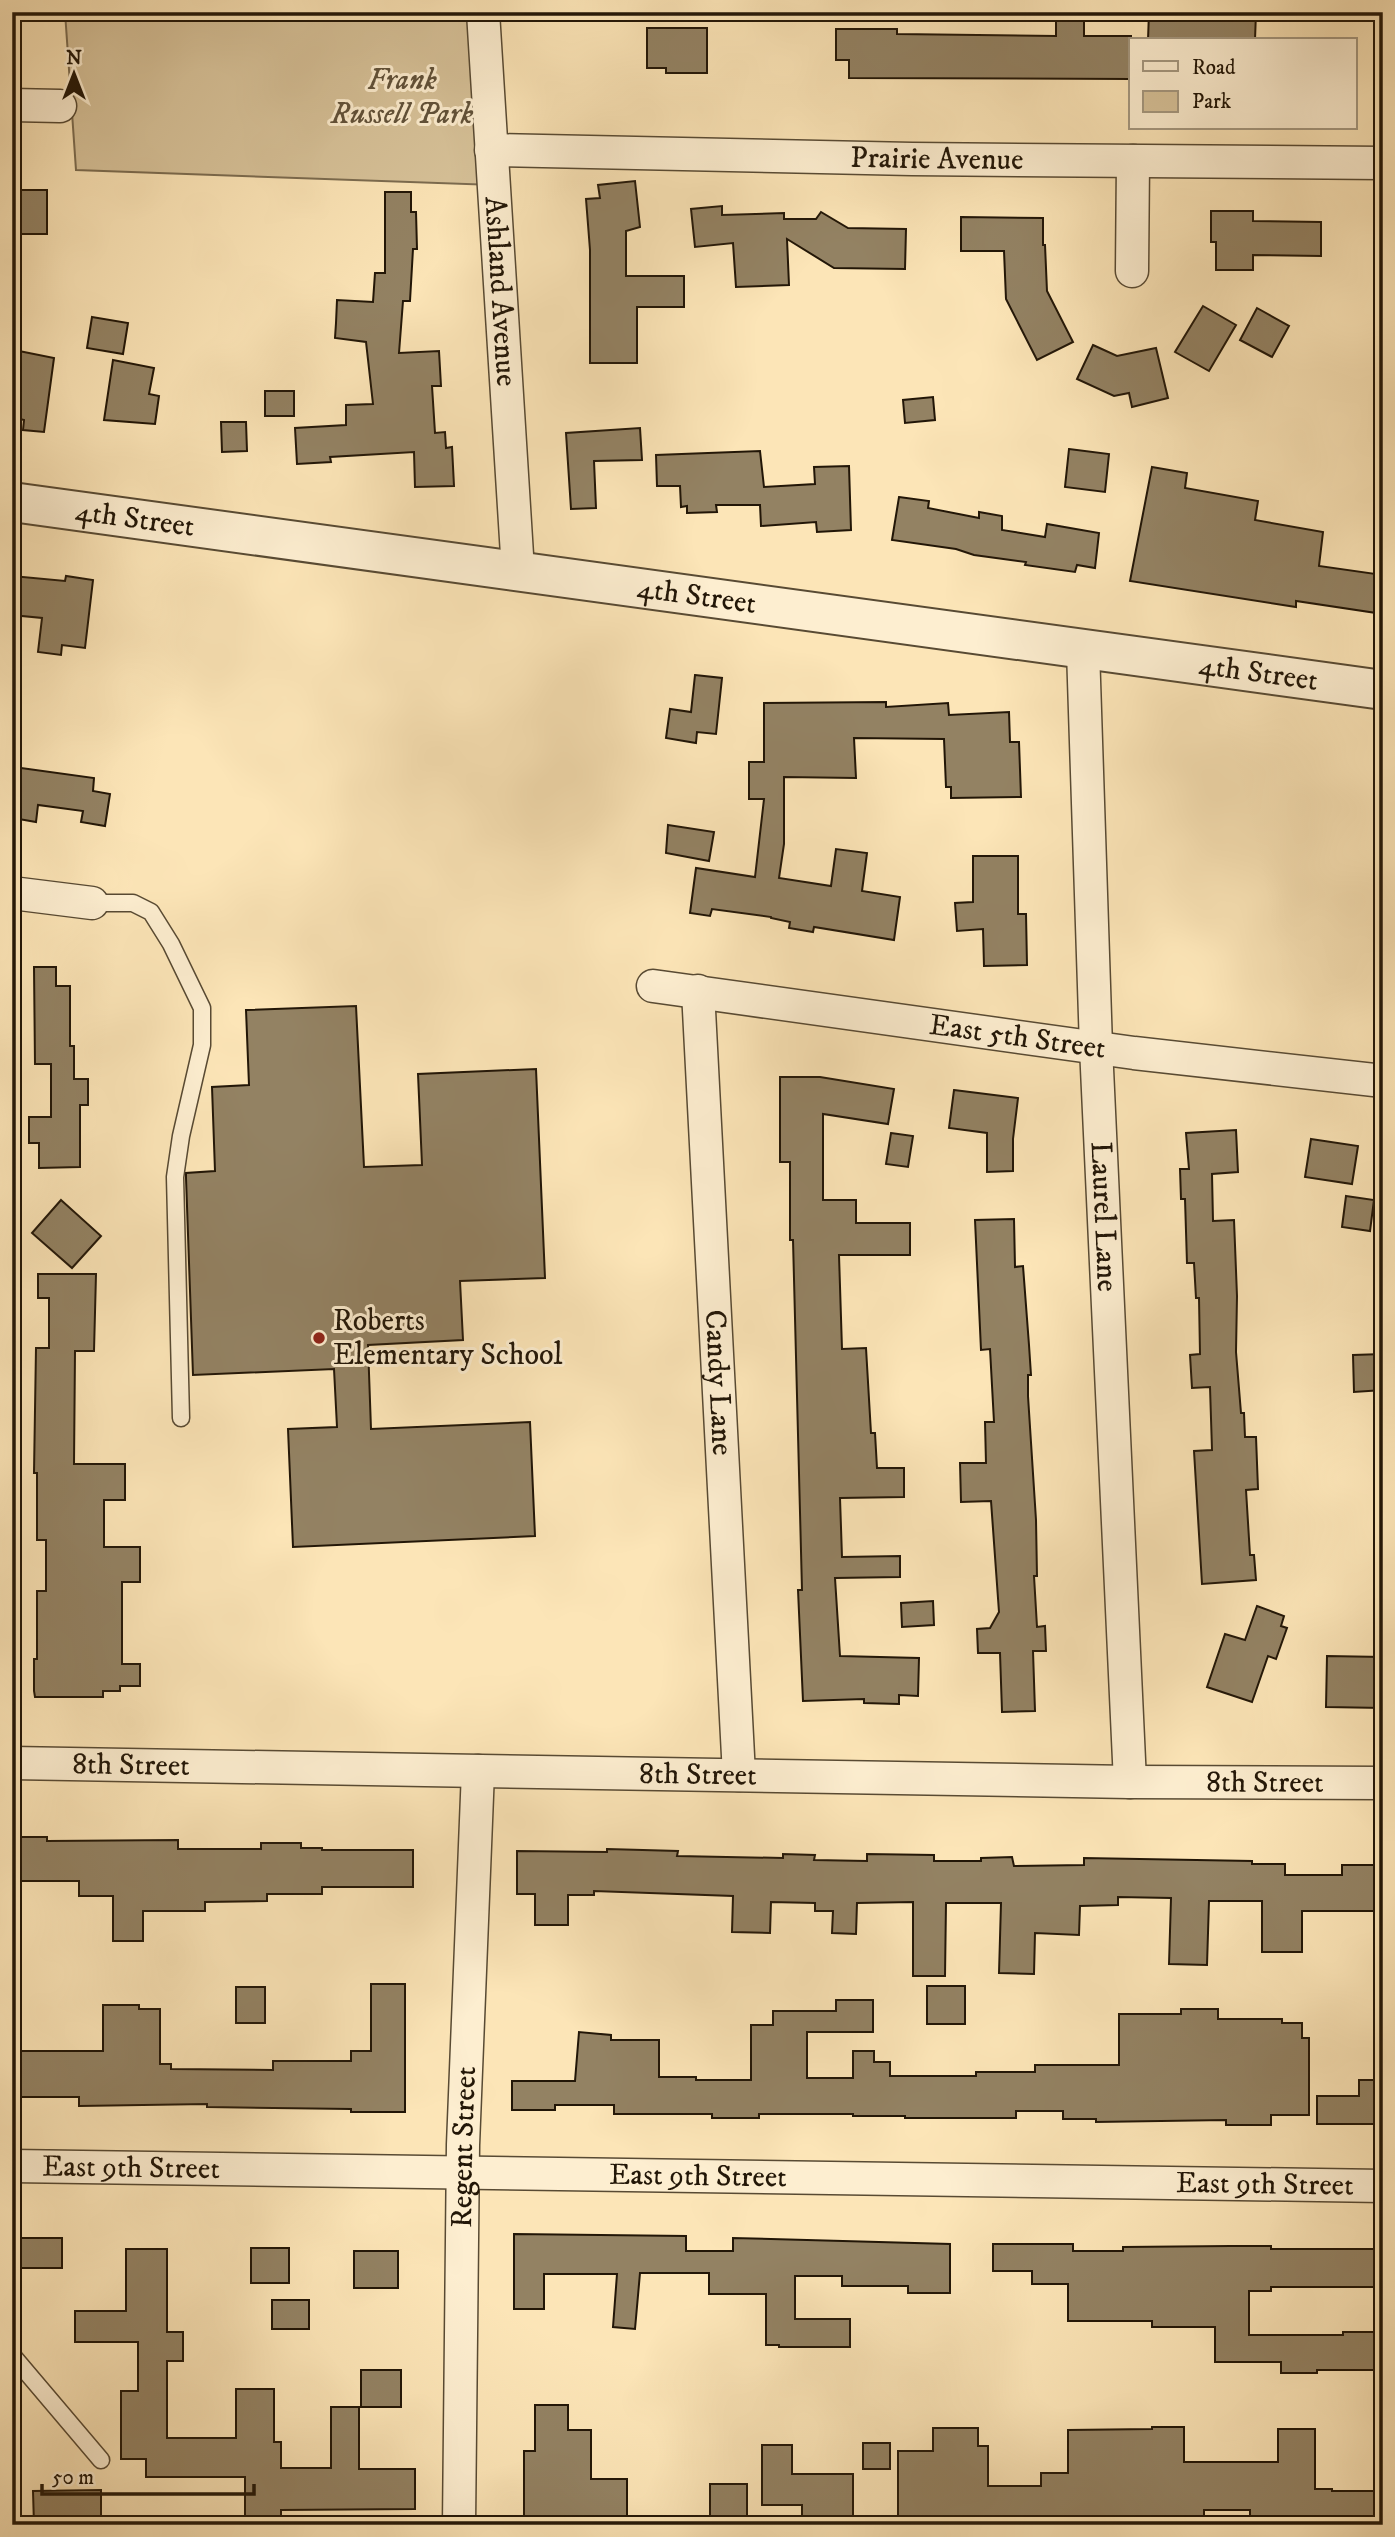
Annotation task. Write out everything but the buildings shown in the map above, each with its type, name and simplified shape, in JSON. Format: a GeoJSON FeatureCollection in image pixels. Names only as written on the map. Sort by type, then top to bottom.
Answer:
{"type":"FeatureCollection","features":[{"type":"Feature","properties":{"kind":"street","name":"Ashland Avenue"},"geometry":{"type":"LineString","coordinates":[[483,12],[518,571]]}},
{"type":"Feature","properties":{"kind":"street"},"geometry":{"type":"LineString","coordinates":[[12,104],[60,106]]}},
{"type":"Feature","properties":{"kind":"street","name":"Prairie Avenue"},"geometry":{"type":"LineString","coordinates":[[491,150],[912,159],[1383,163]]}},
{"type":"Feature","properties":{"kind":"street"},"geometry":{"type":"LineString","coordinates":[[1132,271],[1133,161]]}},
{"type":"Feature","properties":{"kind":"street","name":"4th Street"},"geometry":{"type":"LineString","coordinates":[[12,502],[1383,690]]}},
{"type":"Feature","properties":{"kind":"street","name":"Laurel Lane"},"geometry":{"type":"LineString","coordinates":[[1083,650],[1096,1047],[1130,1782]]}},
{"type":"Feature","properties":{"kind":"street"},"geometry":{"type":"LineString","coordinates":[[12,893],[92,902]]}},
{"type":"Feature","properties":{"kind":"street","name":"East 5th Street"},"geometry":{"type":"LineString","coordinates":[[653,986],[1096,1047],[1383,1081]]}},
{"type":"Feature","properties":{"kind":"street","name":"Candy Lane"},"geometry":{"type":"LineString","coordinates":[[698,991],[739,1776]]}},
{"type":"Feature","properties":{"kind":"street","name":"8th Street"},"geometry":{"type":"LineString","coordinates":[[12,1763],[1130,1782],[1383,1783]]}},
{"type":"Feature","properties":{"kind":"street","name":"Regent Street"},"geometry":{"type":"LineString","coordinates":[[459,2525],[463,2173],[478,1771]]}},
{"type":"Feature","properties":{"kind":"street","name":"East 9th Street"},"geometry":{"type":"LineString","coordinates":[[12,2166],[1383,2186]]}},
{"type":"Feature","properties":{"kind":"lane"},"geometry":{"type":"LineString","coordinates":[[92,902],[133,903],[151,912],[171,944],[202,1008],[202,1045],[181,1136],[175,1177],[181,1418]]}},
{"type":"Feature","properties":{"kind":"lane"},"geometry":{"type":"LineString","coordinates":[[12,2355],[101,2460]]}},
{"type":"Feature","properties":{"kind":"green space","name":"Frank Russell Park"},"geometry":{"type":"Polygon","coordinates":[[[65,12],[483,12],[494,185],[76,170],[65,12]]]}},
{"type":"Feature","properties":{"kind":"place","name":"Roberts Elementary School"},"geometry":{"type":"Point","coordinates":[319,1338]}}]}
